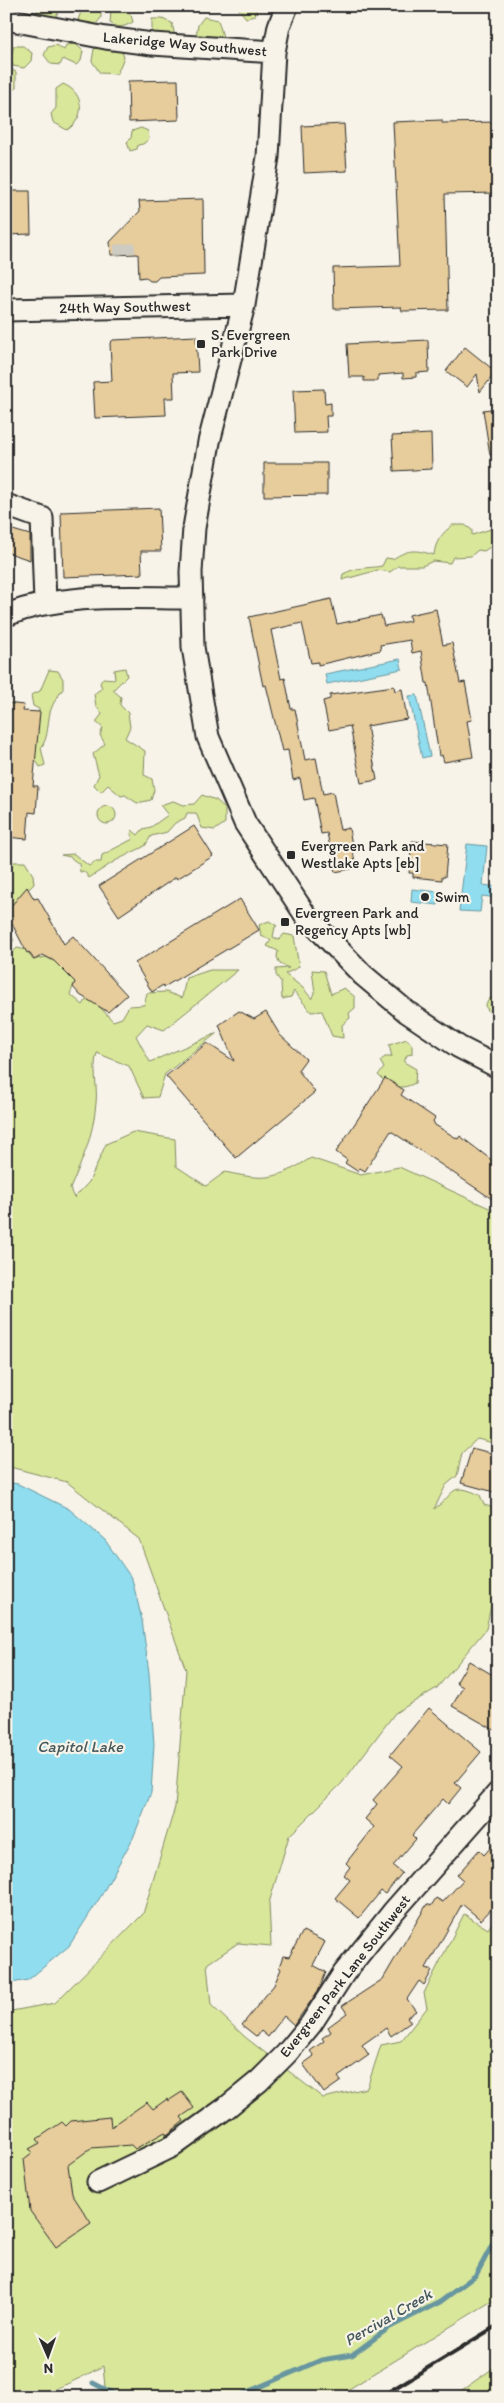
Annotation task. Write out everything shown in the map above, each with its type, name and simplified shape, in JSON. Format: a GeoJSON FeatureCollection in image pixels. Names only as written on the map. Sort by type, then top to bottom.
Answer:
{"type":"FeatureCollection","features":[{"type":"Feature","properties":{"kind":"street"},"geometry":{"type":"LineString","coordinates":[[287,6],[279,26],[274,52],[268,157],[244,305],[200,489],[194,528],[193,647],[208,737],[250,831],[306,916],[363,975],[407,1012],[459,1047],[498,1067]]}},
{"type":"Feature","properties":{"kind":"street","name":"Lakeridge Way Southwest"},"geometry":{"type":"LineString","coordinates":[[6,19],[143,43],[274,52]]}},
{"type":"Feature","properties":{"kind":"street","name":"24th Way Southwest"},"geometry":{"type":"LineString","coordinates":[[6,310],[244,305]]}},
{"type":"Feature","properties":{"kind":"street"},"geometry":{"type":"LineString","coordinates":[[6,505],[42,518],[45,603]]}},
{"type":"Feature","properties":{"kind":"street"},"geometry":{"type":"LineString","coordinates":[[6,615],[45,603],[64,600],[192,598]]}},
{"type":"Feature","properties":{"kind":"street","name":"Evergreen Park Lane Southwest"},"geometry":{"type":"LineString","coordinates":[[98,2182],[173,2146],[226,2108],[259,2081],[287,2053],[311,2024],[344,1973],[417,1884],[498,1793]]}},
{"type":"Feature","properties":{"kind":"green space"},"geometry":{"type":"Polygon","coordinates":[[[40,6],[56,6],[58,13],[53,20],[46,21],[37,12],[40,6]]]}},
{"type":"Feature","properties":{"kind":"green space"},"geometry":{"type":"Polygon","coordinates":[[[83,6],[101,7],[101,18],[90,31],[78,20],[83,6]]]}},
{"type":"Feature","properties":{"kind":"green space"},"geometry":{"type":"Polygon","coordinates":[[[257,6],[255,16],[246,18],[237,7],[257,6]]]}},
{"type":"Feature","properties":{"kind":"green space"},"geometry":{"type":"Polygon","coordinates":[[[120,8],[131,15],[133,22],[122,27],[110,23],[111,11],[120,8]]]}},
{"type":"Feature","properties":{"kind":"green space"},"geometry":{"type":"Polygon","coordinates":[[[204,17],[218,20],[223,37],[220,45],[207,46],[196,36],[198,25],[204,17]]]}},
{"type":"Feature","properties":{"kind":"green space"},"geometry":{"type":"Polygon","coordinates":[[[152,19],[162,19],[172,23],[174,32],[170,41],[152,34],[152,19]]]}},
{"type":"Feature","properties":{"kind":"green space"},"geometry":{"type":"Polygon","coordinates":[[[76,44],[83,51],[81,61],[76,65],[63,59],[60,65],[51,64],[44,55],[48,47],[56,45],[64,50],[66,45],[76,44]]]}},
{"type":"Feature","properties":{"kind":"green space"},"geometry":{"type":"Polygon","coordinates":[[[106,45],[122,52],[124,57],[117,74],[100,73],[92,61],[94,49],[106,45]]]}},
{"type":"Feature","properties":{"kind":"green space"},"geometry":{"type":"Polygon","coordinates":[[[14,46],[23,46],[32,53],[31,61],[24,68],[13,66],[10,59],[14,46]]]}},
{"type":"Feature","properties":{"kind":"green space"},"geometry":{"type":"Polygon","coordinates":[[[6,67],[16,72],[16,88],[11,91],[6,89],[6,67]]]}},
{"type":"Feature","properties":{"kind":"green space"},"geometry":{"type":"Polygon","coordinates":[[[63,84],[76,93],[80,106],[80,113],[77,119],[67,130],[53,122],[51,114],[56,108],[56,89],[63,84]]]}},
{"type":"Feature","properties":{"kind":"green space"},"geometry":{"type":"Polygon","coordinates":[[[141,128],[148,131],[149,139],[143,144],[138,145],[137,149],[130,151],[127,142],[131,138],[132,131],[141,128]]]}},
{"type":"Feature","properties":{"kind":"green space"},"geometry":{"type":"Polygon","coordinates":[[[453,525],[465,525],[472,530],[472,535],[491,529],[498,530],[498,549],[490,547],[484,551],[478,550],[471,556],[453,557],[450,563],[433,561],[422,566],[398,566],[390,572],[378,570],[342,580],[343,574],[349,571],[382,566],[386,558],[393,559],[404,553],[418,551],[434,555],[440,538],[453,525]]]}},
{"type":"Feature","properties":{"kind":"green space"},"geometry":{"type":"Polygon","coordinates":[[[125,668],[127,676],[113,690],[121,697],[120,705],[128,713],[130,727],[125,738],[145,751],[144,775],[152,779],[154,790],[151,800],[137,803],[125,795],[121,796],[108,785],[101,792],[94,785],[99,775],[93,754],[105,744],[100,735],[103,728],[96,722],[102,714],[96,706],[94,694],[102,688],[100,683],[103,678],[115,679],[114,670],[125,668]]]}},
{"type":"Feature","properties":{"kind":"green space"},"geometry":{"type":"Polygon","coordinates":[[[49,670],[58,671],[63,679],[63,689],[51,710],[46,737],[41,748],[45,765],[40,767],[35,759],[39,709],[33,706],[31,695],[40,691],[49,670]]]}},
{"type":"Feature","properties":{"kind":"green space"},"geometry":{"type":"Polygon","coordinates":[[[202,795],[216,800],[225,808],[225,823],[215,830],[202,828],[196,813],[187,813],[185,818],[175,823],[167,832],[151,836],[145,846],[115,861],[89,878],[84,871],[80,872],[79,864],[70,857],[61,855],[74,854],[89,866],[94,862],[101,862],[102,855],[133,839],[132,830],[138,835],[143,829],[151,827],[168,815],[160,805],[173,801],[184,805],[194,804],[202,795]]]}},
{"type":"Feature","properties":{"kind":"green space"},"geometry":{"type":"Polygon","coordinates":[[[107,806],[113,809],[116,815],[113,821],[107,824],[101,821],[98,815],[101,809],[107,806]]]}},
{"type":"Feature","properties":{"kind":"green space"},"geometry":{"type":"Polygon","coordinates":[[[6,862],[25,862],[33,875],[34,884],[6,911],[6,862]]]}},
{"type":"Feature","properties":{"kind":"green space"},"geometry":{"type":"Polygon","coordinates":[[[269,921],[277,926],[275,927],[273,937],[279,940],[284,934],[294,936],[299,967],[285,974],[303,988],[312,999],[315,993],[312,970],[324,971],[331,994],[344,988],[355,997],[355,1008],[349,1013],[350,1018],[342,1025],[343,1038],[332,1036],[322,1011],[311,1012],[294,991],[291,997],[282,999],[281,982],[276,975],[276,969],[289,968],[280,964],[277,957],[278,951],[267,946],[271,940],[261,936],[259,925],[269,921]]]}},
{"type":"Feature","properties":{"kind":"green space"},"geometry":{"type":"Polygon","coordinates":[[[6,928],[14,940],[8,948],[11,954],[17,948],[27,950],[33,960],[46,957],[54,961],[75,982],[70,994],[83,1005],[86,1000],[94,1001],[113,1021],[122,1018],[129,1006],[144,1005],[147,993],[166,992],[182,998],[186,978],[210,970],[238,970],[164,1030],[147,1024],[136,1036],[150,1062],[217,1033],[165,1074],[158,1097],[144,1098],[129,1066],[97,1053],[95,1065],[95,1115],[87,1147],[70,1189],[74,1198],[89,1182],[106,1144],[133,1132],[175,1139],[176,1166],[206,1186],[225,1172],[251,1177],[270,1177],[288,1171],[311,1158],[361,1175],[399,1167],[498,1212],[498,1444],[477,1439],[462,1453],[457,1476],[446,1485],[434,1509],[454,1491],[463,1489],[480,1495],[484,1505],[498,1509],[498,1585],[495,1587],[486,1629],[437,1688],[395,1713],[342,1783],[289,1836],[269,1903],[271,1946],[238,1943],[207,1964],[211,2005],[245,2037],[323,2098],[367,2088],[381,2045],[401,2041],[427,2008],[424,1993],[464,1914],[488,1929],[498,1914],[498,2303],[492,2301],[336,2397],[106,2397],[103,2366],[69,2383],[43,2392],[18,2394],[6,2391],[6,2012],[55,2003],[143,1914],[175,1807],[186,1670],[139,1539],[67,1482],[6,1466],[6,928]]]}},
{"type":"Feature","properties":{"kind":"green space"},"geometry":{"type":"Polygon","coordinates":[[[495,996],[498,999],[498,1013],[492,1016],[485,1006],[489,999],[495,996]]]}},
{"type":"Feature","properties":{"kind":"green space"},"geometry":{"type":"Polygon","coordinates":[[[407,1039],[412,1045],[412,1054],[407,1055],[404,1062],[416,1069],[415,1083],[404,1087],[391,1085],[378,1075],[384,1068],[380,1061],[385,1057],[392,1057],[389,1045],[407,1039]]]}},
{"type":"Feature","properties":{"kind":"green space"},"geometry":{"type":"Polygon","coordinates":[[[498,2365],[498,2397],[452,2397],[498,2365]]]}},
{"type":"Feature","properties":{"kind":"water"},"geometry":{"type":"Polygon","coordinates":[[[400,659],[402,669],[327,684],[325,674],[400,659]]]}},
{"type":"Feature","properties":{"kind":"water"},"geometry":{"type":"Polygon","coordinates":[[[417,695],[430,756],[422,758],[409,696],[417,695]]]}},
{"type":"Feature","properties":{"kind":"water"},"geometry":{"type":"Polygon","coordinates":[[[467,844],[487,846],[483,885],[498,887],[498,898],[482,896],[480,912],[459,911],[467,844]]]}},
{"type":"Feature","properties":{"kind":"water","name":"Swim"},"geometry":{"type":"Polygon","coordinates":[[[412,889],[439,892],[438,905],[411,902],[412,889]]]}},
{"type":"Feature","properties":{"kind":"water","name":"Capitol Lake"},"geometry":{"type":"Polygon","coordinates":[[[6,1482],[18,1484],[69,1509],[105,1540],[132,1579],[142,1620],[149,1673],[154,1744],[151,1793],[133,1838],[101,1896],[69,1946],[28,1980],[6,1984],[6,1482]]]}},
{"type":"Feature","properties":{"kind":"building"},"geometry":{"type":"Polygon","coordinates":[[[178,80],[179,120],[129,122],[128,81],[178,80]]]}},
{"type":"Feature","properties":{"kind":"building"},"geometry":{"type":"Polygon","coordinates":[[[442,120],[442,123],[498,122],[498,193],[445,194],[448,310],[402,311],[401,307],[334,309],[333,268],[400,266],[393,122],[442,120]]]}},
{"type":"Feature","properties":{"kind":"building"},"geometry":{"type":"Polygon","coordinates":[[[344,124],[347,171],[304,173],[302,126],[344,124]]]}},
{"type":"Feature","properties":{"kind":"building"},"geometry":{"type":"Polygon","coordinates":[[[6,191],[30,191],[31,234],[6,235],[6,191]]]}},
{"type":"Feature","properties":{"kind":"building"},"geometry":{"type":"Polygon","coordinates":[[[203,199],[204,275],[159,277],[155,281],[150,281],[145,277],[139,278],[138,254],[111,255],[110,242],[140,211],[139,201],[203,199]]]}},
{"type":"Feature","properties":{"kind":"building"},"geometry":{"type":"Polygon","coordinates":[[[196,336],[198,372],[173,373],[174,398],[165,398],[166,415],[95,418],[93,382],[112,381],[110,343],[113,340],[196,336]]]}},
{"type":"Feature","properties":{"kind":"building"},"geometry":{"type":"Polygon","coordinates":[[[428,340],[429,372],[416,373],[416,377],[403,378],[403,373],[378,375],[378,381],[364,381],[364,377],[349,377],[347,344],[428,340]]]}},
{"type":"Feature","properties":{"kind":"building"},"geometry":{"type":"Polygon","coordinates":[[[465,347],[496,372],[480,392],[477,374],[467,387],[446,371],[465,347]]]}},
{"type":"Feature","properties":{"kind":"building"},"geometry":{"type":"Polygon","coordinates":[[[324,389],[325,404],[331,403],[331,416],[326,416],[327,432],[295,433],[293,390],[324,389]]]}},
{"type":"Feature","properties":{"kind":"building"},"geometry":{"type":"Polygon","coordinates":[[[498,408],[498,454],[490,455],[483,410],[498,408]]]}},
{"type":"Feature","properties":{"kind":"building"},"geometry":{"type":"Polygon","coordinates":[[[431,434],[432,469],[394,471],[392,436],[431,434]]]}},
{"type":"Feature","properties":{"kind":"building"},"geometry":{"type":"Polygon","coordinates":[[[264,463],[327,463],[327,495],[264,496],[264,463]]]}},
{"type":"Feature","properties":{"kind":"building"},"geometry":{"type":"Polygon","coordinates":[[[159,508],[161,551],[141,551],[142,574],[63,577],[61,512],[159,508]]]}},
{"type":"Feature","properties":{"kind":"building"},"geometry":{"type":"Polygon","coordinates":[[[6,528],[30,535],[30,560],[6,552],[6,528]]]}},
{"type":"Feature","properties":{"kind":"building"},"geometry":{"type":"Polygon","coordinates":[[[331,599],[337,624],[381,615],[384,626],[410,621],[409,615],[436,609],[443,645],[452,643],[460,683],[465,682],[472,720],[467,721],[473,757],[444,762],[442,755],[439,756],[421,651],[412,653],[410,640],[380,645],[381,650],[318,665],[318,662],[311,663],[302,623],[271,630],[281,679],[285,678],[291,709],[295,709],[305,760],[316,758],[323,794],[333,792],[340,830],[349,828],[356,868],[335,872],[327,833],[321,834],[314,798],[304,800],[300,778],[293,780],[288,750],[282,751],[266,685],[263,686],[249,617],[331,599]]]}},
{"type":"Feature","properties":{"kind":"building"},"geometry":{"type":"Polygon","coordinates":[[[394,686],[395,691],[402,689],[407,719],[367,726],[377,780],[361,783],[350,726],[329,730],[323,701],[330,699],[330,695],[394,686]]]}},
{"type":"Feature","properties":{"kind":"building"},"geometry":{"type":"Polygon","coordinates":[[[6,703],[24,705],[23,711],[40,712],[33,786],[38,786],[36,813],[29,812],[27,839],[6,837],[6,703]]]}},
{"type":"Feature","properties":{"kind":"building"},"geometry":{"type":"Polygon","coordinates":[[[194,826],[213,856],[177,879],[176,877],[119,916],[99,886],[194,826]]]}},
{"type":"Feature","properties":{"kind":"building"},"geometry":{"type":"Polygon","coordinates":[[[412,841],[448,844],[445,877],[442,877],[442,880],[413,877],[413,873],[409,873],[412,841]]]}},
{"type":"Feature","properties":{"kind":"building"},"geometry":{"type":"Polygon","coordinates":[[[27,887],[34,899],[38,898],[64,944],[73,936],[127,995],[108,1012],[80,995],[73,987],[75,982],[54,961],[43,955],[34,960],[29,952],[27,953],[6,912],[27,887]]]}},
{"type":"Feature","properties":{"kind":"building"},"geometry":{"type":"Polygon","coordinates":[[[240,899],[259,930],[164,987],[163,985],[152,992],[135,963],[240,899]]]}},
{"type":"Feature","properties":{"kind":"building"},"geometry":{"type":"Polygon","coordinates":[[[239,1011],[254,1019],[266,1012],[280,1035],[306,1059],[298,1070],[315,1092],[236,1158],[166,1076],[207,1043],[234,1061],[219,1025],[239,1011]]]}},
{"type":"Feature","properties":{"kind":"building"},"geometry":{"type":"Polygon","coordinates":[[[385,1078],[404,1090],[401,1095],[435,1118],[433,1121],[435,1125],[458,1139],[460,1136],[498,1165],[498,1203],[391,1131],[365,1171],[360,1168],[357,1171],[345,1163],[347,1160],[336,1152],[385,1078]]]}},
{"type":"Feature","properties":{"kind":"building"},"geometry":{"type":"Polygon","coordinates":[[[472,1448],[498,1455],[498,1493],[461,1483],[472,1448]]]}},
{"type":"Feature","properties":{"kind":"building"},"geometry":{"type":"Polygon","coordinates":[[[469,1661],[498,1678],[498,1732],[452,1706],[463,1687],[456,1683],[469,1661]]]}},
{"type":"Feature","properties":{"kind":"building"},"geometry":{"type":"Polygon","coordinates":[[[429,1708],[481,1752],[455,1783],[461,1788],[448,1804],[443,1799],[412,1835],[416,1839],[393,1866],[402,1873],[385,1894],[381,1891],[359,1918],[335,1898],[350,1880],[344,1875],[350,1867],[346,1863],[374,1827],[365,1819],[377,1804],[373,1800],[403,1766],[390,1755],[429,1708]]]}},
{"type":"Feature","properties":{"kind":"building"},"geometry":{"type":"Polygon","coordinates":[[[498,1839],[498,1902],[481,1920],[462,1904],[426,1968],[432,1971],[424,1985],[419,1981],[407,1999],[416,2011],[407,2017],[411,2022],[391,2036],[386,2028],[362,2045],[369,2055],[338,2077],[341,2081],[324,2093],[303,2064],[314,2056],[310,2051],[324,2041],[322,2038],[331,2032],[328,2027],[347,2013],[342,2006],[383,1979],[427,1904],[431,1906],[436,1898],[443,1902],[463,1880],[457,1875],[479,1850],[484,1855],[498,1839]]]}},
{"type":"Feature","properties":{"kind":"building"},"geometry":{"type":"Polygon","coordinates":[[[303,1931],[325,1942],[313,1965],[326,1972],[320,1988],[294,2025],[284,2016],[268,2037],[261,2031],[257,2037],[242,2025],[274,1985],[281,1969],[279,1967],[283,1956],[289,1957],[303,1931]]]}},
{"type":"Feature","properties":{"kind":"building"},"geometry":{"type":"Polygon","coordinates":[[[182,2092],[194,2108],[181,2117],[184,2121],[167,2135],[165,2132],[135,2149],[131,2145],[91,2148],[68,2165],[72,2194],[91,2223],[56,2247],[30,2211],[24,2159],[33,2152],[29,2149],[40,2143],[37,2139],[62,2122],[66,2126],[71,2121],[110,2117],[111,2127],[147,2102],[153,2109],[167,2099],[168,2101],[182,2092]]]}},
{"type":"Feature","properties":{"kind":"waterway","name":"Percival Creek"},"geometry":{"type":"LineString","coordinates":[[236,2397],[321,2360],[352,2355],[390,2327],[440,2302],[476,2275],[498,2234]]}},
{"type":"Feature","properties":{"kind":"waterway","name":"Percival Creek"},"geometry":{"type":"LineString","coordinates":[[93,2383],[120,2397]]}},
{"type":"Feature","properties":{"kind":"tunnel"},"geometry":{"type":"LineString","coordinates":[[124,244],[125,254]]}},
{"type":"Feature","properties":{"kind":"railway"},"geometry":{"type":"LineString","coordinates":[[380,2397],[498,2325]]}},
{"type":"Feature","properties":{"kind":"place","name":"S. Evergreen Park Drive"},"geometry":{"type":"Point","coordinates":[201,344]}},
{"type":"Feature","properties":{"kind":"place","name":"Evergreen Park and Westlake Apts [eb]"},"geometry":{"type":"Point","coordinates":[291,855]}},
{"type":"Feature","properties":{"kind":"place","name":"Swim"},"geometry":{"type":"Point","coordinates":[425,897]}},
{"type":"Feature","properties":{"kind":"place","name":"Evergreen Park and Regency Apts [wb]"},"geometry":{"type":"Point","coordinates":[285,922]}}]}
